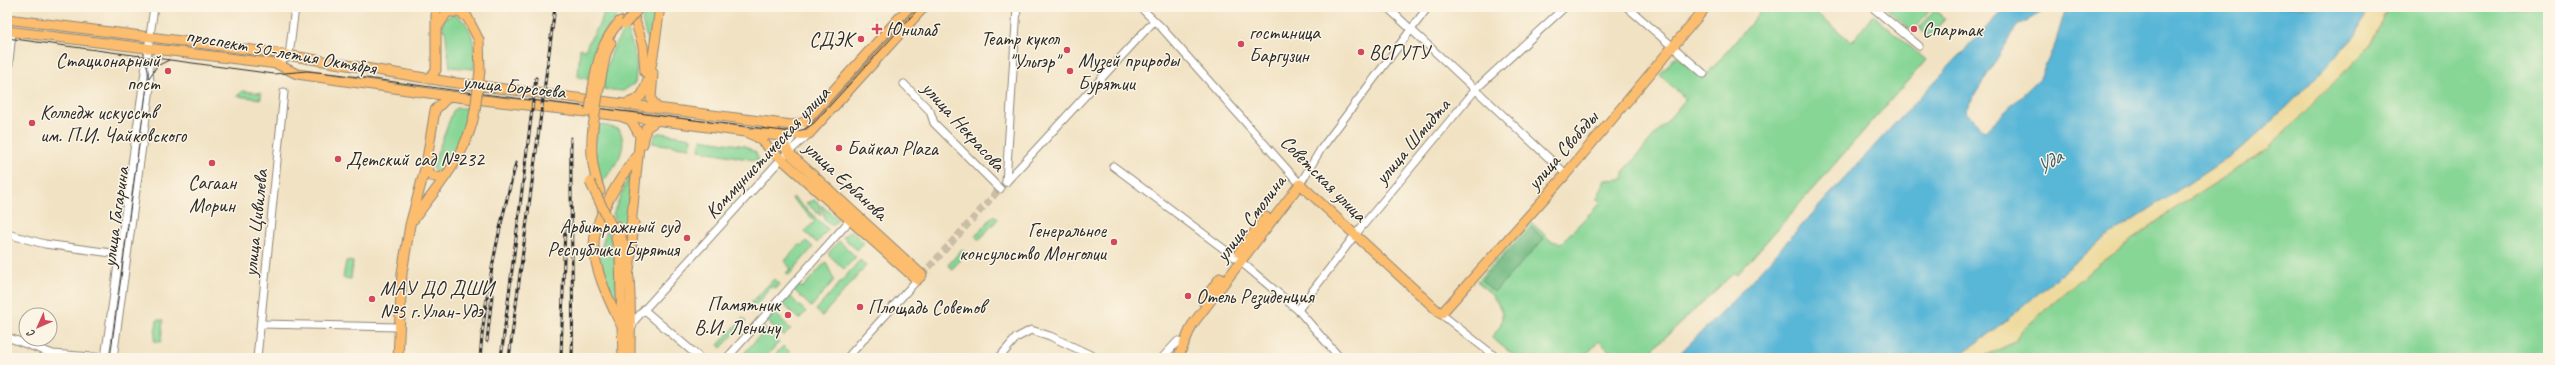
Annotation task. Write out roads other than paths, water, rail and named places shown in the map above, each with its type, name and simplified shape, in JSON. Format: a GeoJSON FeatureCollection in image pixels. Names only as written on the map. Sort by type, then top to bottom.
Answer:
{"type":"FeatureCollection","features":[{"type":"Feature","properties":{"kind":"main road"},"geometry":{"type":"LineString","coordinates":[[436,7],[436,70],[441,77],[449,82]]}},
{"type":"Feature","properties":{"kind":"main road"},"geometry":{"type":"LineString","coordinates":[[410,225],[468,142],[475,110],[480,71],[479,40],[470,19],[462,7]]}},
{"type":"Feature","properties":{"kind":"main road"},"geometry":{"type":"LineString","coordinates":[[622,22],[632,7]]}},
{"type":"Feature","properties":{"kind":"main road"},"geometry":{"type":"LineString","coordinates":[[632,7],[645,60],[645,84]]}},
{"type":"Feature","properties":{"kind":"main road"},"geometry":{"type":"LineString","coordinates":[[623,358],[620,323],[620,257],[618,241],[614,225],[590,182],[585,155],[596,88],[598,54],[607,37],[640,7]]}},
{"type":"Feature","properties":{"kind":"main road"},"geometry":{"type":"LineString","coordinates":[[625,104],[637,100],[643,94],[652,58],[660,7]]}},
{"type":"Feature","properties":{"kind":"main road"},"geometry":{"type":"LineString","coordinates":[[657,108],[651,99],[651,85],[664,7]]}},
{"type":"Feature","properties":{"kind":"main road","name":"Коммунистическая улица"},"geometry":{"type":"LineString","coordinates":[[762,121],[792,125],[805,122],[909,7]]}},
{"type":"Feature","properties":{"kind":"main road","name":"Коммунистическая улица"},"geometry":{"type":"LineString","coordinates":[[809,134],[924,7]]}},
{"type":"Feature","properties":{"kind":"main road","name":"улица Свободы"},"geometry":{"type":"LineString","coordinates":[[1441,314],[1566,174],[1706,7]]}},
{"type":"Feature","properties":{"kind":"main road"},"geometry":{"type":"LineString","coordinates":[[436,31],[440,21],[447,12],[459,12],[470,19]]}},
{"type":"Feature","properties":{"kind":"main road","name":"проспект 50-летия Октября"},"geometry":{"type":"LineString","coordinates":[[7,19],[289,56],[449,82],[625,104]]}},
{"type":"Feature","properties":{"kind":"main road","name":"проспект 50-летия Октября"},"geometry":{"type":"LineString","coordinates":[[10,31],[149,53],[277,64],[297,74],[430,93]]}},
{"type":"Feature","properties":{"kind":"main road"},"geometry":{"type":"LineString","coordinates":[[429,79],[436,70]]}},
{"type":"Feature","properties":{"kind":"main road","name":"улица Борсоева"},"geometry":{"type":"LineString","coordinates":[[430,93],[620,116],[631,120],[636,126],[640,136],[631,226],[625,231],[614,225]]}},
{"type":"Feature","properties":{"kind":"main road"},"geometry":{"type":"LineString","coordinates":[[398,358],[398,327],[402,273],[410,225],[426,166],[435,110],[450,96]]}},
{"type":"Feature","properties":{"kind":"main road"},"geometry":{"type":"LineString","coordinates":[[625,104],[762,121]]}},
{"type":"Feature","properties":{"kind":"main road","name":"улица Ербанова"},"geometry":{"type":"LineString","coordinates":[[620,116],[744,132],[757,137],[785,152],[920,278]]}},
{"type":"Feature","properties":{"kind":"main road"},"geometry":{"type":"LineString","coordinates":[[630,358],[630,271],[638,173],[646,128],[656,121]]}},
{"type":"Feature","properties":{"kind":"main road","name":"улица Ербанова"},"geometry":{"type":"LineString","coordinates":[[762,121],[780,136],[785,152]]}},
{"type":"Feature","properties":{"kind":"main road"},"geometry":{"type":"LineString","coordinates":[[590,126],[593,173],[627,254],[630,271]]}},
{"type":"Feature","properties":{"kind":"main road"},"geometry":{"type":"LineString","coordinates":[[744,132],[780,136],[809,134]]}},
{"type":"Feature","properties":{"kind":"main road"},"geometry":{"type":"LineString","coordinates":[[620,323],[611,305],[597,265],[594,238],[600,220],[619,182],[637,157]]}},
{"type":"Feature","properties":{"kind":"main road"},"geometry":{"type":"LineString","coordinates":[[426,166],[432,176],[440,178],[445,175]]}},
{"type":"Feature","properties":{"kind":"main road","name":"Советская улица"},"geometry":{"type":"LineString","coordinates":[[1298,182],[1441,314]]}},
{"type":"Feature","properties":{"kind":"main road","name":"улица Смолина"},"geometry":{"type":"LineString","coordinates":[[1178,358],[1192,325],[1238,260],[1298,182]]}},
{"type":"Feature","properties":{"kind":"main road"},"geometry":{"type":"LineString","coordinates":[[1171,358],[1187,323],[1238,260]]}},
{"type":"Feature","properties":{"kind":"street"},"geometry":{"type":"LineString","coordinates":[[149,53],[154,7]]}},
{"type":"Feature","properties":{"kind":"street"},"geometry":{"type":"LineString","coordinates":[[277,64],[289,56],[294,7]]}},
{"type":"Feature","properties":{"kind":"street"},"geometry":{"type":"LineString","coordinates":[[1017,7],[1006,182],[1154,21]]}},
{"type":"Feature","properties":{"kind":"street","name":"Советская улица"},"geometry":{"type":"LineString","coordinates":[[1140,7],[1298,182]]}},
{"type":"Feature","properties":{"kind":"street"},"geometry":{"type":"LineString","coordinates":[[1387,7],[1477,88],[1566,174]]}},
{"type":"Feature","properties":{"kind":"street","name":"улица Смолина"},"geometry":{"type":"LineString","coordinates":[[1298,182],[1321,149],[1428,7]]}},
{"type":"Feature","properties":{"kind":"street","name":"улица Шмидта"},"geometry":{"type":"LineString","coordinates":[[1298,310],[1355,235],[1477,88],[1565,7]]}},
{"type":"Feature","properties":{"kind":"street"},"geometry":{"type":"LineString","coordinates":[[1627,7],[1704,74]]}},
{"type":"Feature","properties":{"kind":"street"},"geometry":{"type":"LineString","coordinates":[[1872,7],[1919,46]]}},
{"type":"Feature","properties":{"kind":"street"},"geometry":{"type":"LineString","coordinates":[[7,81],[10,31]]}},
{"type":"Feature","properties":{"kind":"street","name":"улица Гагарина"},"geometry":{"type":"LineString","coordinates":[[105,358],[143,79],[149,53]]}},
{"type":"Feature","properties":{"kind":"street","name":"улица Гагарина"},"geometry":{"type":"LineString","coordinates":[[113,358],[150,88],[149,53]]}},
{"type":"Feature","properties":{"kind":"street","name":"улица Некрасова"},"geometry":{"type":"LineString","coordinates":[[904,84],[930,111],[934,123],[1000,189]]}},
{"type":"Feature","properties":{"kind":"street","name":"улица Цивилева"},"geometry":{"type":"LineString","coordinates":[[257,358],[284,92]]}},
{"type":"Feature","properties":{"kind":"street"},"geometry":{"type":"LineString","coordinates":[[785,152],[792,136],[805,122]]}},
{"type":"Feature","properties":{"kind":"street","name":"Коммунистическая улица"},"geometry":{"type":"LineString","coordinates":[[630,332],[634,321],[785,152],[809,134]]}},
{"type":"Feature","properties":{"kind":"street"},"geometry":{"type":"LineString","coordinates":[[1113,166],[1238,260],[1298,310],[1340,358]]}},
{"type":"Feature","properties":{"kind":"street"},"geometry":{"type":"LineString","coordinates":[[728,358],[853,216]]}},
{"type":"Feature","properties":{"kind":"street"},"geometry":{"type":"LineString","coordinates":[[7,234],[45,244],[119,254]]}},
{"type":"Feature","properties":{"kind":"street"},"geometry":{"type":"LineString","coordinates":[[847,358],[920,278]]}},
{"type":"Feature","properties":{"kind":"street"},"geometry":{"type":"LineString","coordinates":[[630,309],[644,310],[700,358]]}},
{"type":"Feature","properties":{"kind":"street","name":"Советская улица"},"geometry":{"type":"LineString","coordinates":[[1441,314],[1497,358]]}},
{"type":"Feature","properties":{"kind":"street"},"geometry":{"type":"LineString","coordinates":[[261,324],[398,327]]}},
{"type":"Feature","properties":{"kind":"street"},"geometry":{"type":"LineString","coordinates":[[999,358],[1020,334],[1031,330],[1044,333],[1097,358]]}},
{"type":"Feature","properties":{"kind":"street"},"geometry":{"type":"LineString","coordinates":[[7,337],[39,350],[69,356],[105,358]]}},
{"type":"Feature","properties":{"kind":"street"},"geometry":{"type":"LineString","coordinates":[[1162,358],[1178,341]]}},
{"type":"Feature","properties":{"kind":"water","name":"Уда"},"geometry":{"type":"Polygon","coordinates":[[[2006,7],[2051,7],[2017,26],[1965,111],[1985,131],[2040,78],[2055,44],[2065,11],[2053,7],[2368,7],[2356,35],[2291,103],[2242,148],[2101,241],[1998,327],[1955,358],[1675,358],[1728,306],[1898,120],[2006,7]]]}},
{"type":"Feature","properties":{"kind":"tunnel"},"geometry":{"type":"LineString","coordinates":[[922,275],[1006,182]]}},
{"type":"Feature","properties":{"kind":"tram line"},"geometry":{"type":"LineString","coordinates":[[7,38],[274,74],[307,71],[337,74],[467,92],[792,132],[805,129],[814,123],[920,7]]}},
{"type":"Feature","properties":{"kind":"tram line"},"geometry":{"type":"LineString","coordinates":[[110,358],[148,79],[147,66],[139,55]]}},
{"type":"Feature","properties":{"kind":"tram line"},"geometry":{"type":"LineString","coordinates":[[149,78],[157,66],[169,60]]}},
{"type":"Feature","properties":{"kind":"railway"},"geometry":{"type":"LineString","coordinates":[[509,358],[555,7]]}},
{"type":"Feature","properties":{"kind":"railway"},"geometry":{"type":"LineString","coordinates":[[501,358],[536,78]]}},
{"type":"Feature","properties":{"kind":"railway"},"geometry":{"type":"LineString","coordinates":[[571,138],[573,303],[572,358]]}},
{"type":"Feature","properties":{"kind":"railway"},"geometry":{"type":"LineString","coordinates":[[480,358],[489,284],[504,211],[516,163]]}},
{"type":"Feature","properties":{"kind":"railway"},"geometry":{"type":"LineString","coordinates":[[561,358],[565,224]]}},
{"type":"Feature","properties":{"kind":"railway"},"geometry":{"type":"LineString","coordinates":[[487,341],[492,295]]}},
{"type":"Feature","properties":{"kind":"place","name":"Юнилаб"},"geometry":{"type":"Point","coordinates":[877,29]}},
{"type":"Feature","properties":{"kind":"place","name":"Спартак"},"geometry":{"type":"Point","coordinates":[1914,29]}},
{"type":"Feature","properties":{"kind":"place","name":"СДЭК"},"geometry":{"type":"Point","coordinates":[861,39]}},
{"type":"Feature","properties":{"kind":"place","name":"гостиница Баргузин"},"geometry":{"type":"Point","coordinates":[1241,44]}},
{"type":"Feature","properties":{"kind":"place","name":"Театр кукол \"Ульгэр\""},"geometry":{"type":"Point","coordinates":[1067,50]}},
{"type":"Feature","properties":{"kind":"place","name":"ВСГУТУ"},"geometry":{"type":"Point","coordinates":[1361,52]}},
{"type":"Feature","properties":{"kind":"place","name":"Стационарный пост"},"geometry":{"type":"Point","coordinates":[168,71]}},
{"type":"Feature","properties":{"kind":"place","name":"Музей природы Бурятии"},"geometry":{"type":"Point","coordinates":[1070,71]}},
{"type":"Feature","properties":{"kind":"place","name":"Колледж искусств им. П.И. Чайковского"},"geometry":{"type":"Point","coordinates":[32,123]}},
{"type":"Feature","properties":{"kind":"place","name":"Байкал Plaza"},"geometry":{"type":"Point","coordinates":[839,148]}},
{"type":"Feature","properties":{"kind":"place","name":"Детский сад №232"},"geometry":{"type":"Point","coordinates":[338,159]}},
{"type":"Feature","properties":{"kind":"place","name":"Сагаан Морин"},"geometry":{"type":"Point","coordinates":[212,163]}},
{"type":"Feature","properties":{"kind":"place","name":"Арбитражный суд Республики Бурятия"},"geometry":{"type":"Point","coordinates":[687,238]}},
{"type":"Feature","properties":{"kind":"place","name":"Генеральное консульство Монголии"},"geometry":{"type":"Point","coordinates":[1114,242]}},
{"type":"Feature","properties":{"kind":"place","name":"Отель Резиденция"},"geometry":{"type":"Point","coordinates":[1188,296]}},
{"type":"Feature","properties":{"kind":"place","name":"МАУ ДО ДШИ №5 г.Улан-Удэ"},"geometry":{"type":"Point","coordinates":[372,299]}},
{"type":"Feature","properties":{"kind":"place","name":"Площадь Советов"},"geometry":{"type":"Point","coordinates":[860,307]}},
{"type":"Feature","properties":{"kind":"place","name":"Памятник В.И. Ленину"},"geometry":{"type":"Point","coordinates":[788,315]}}]}
